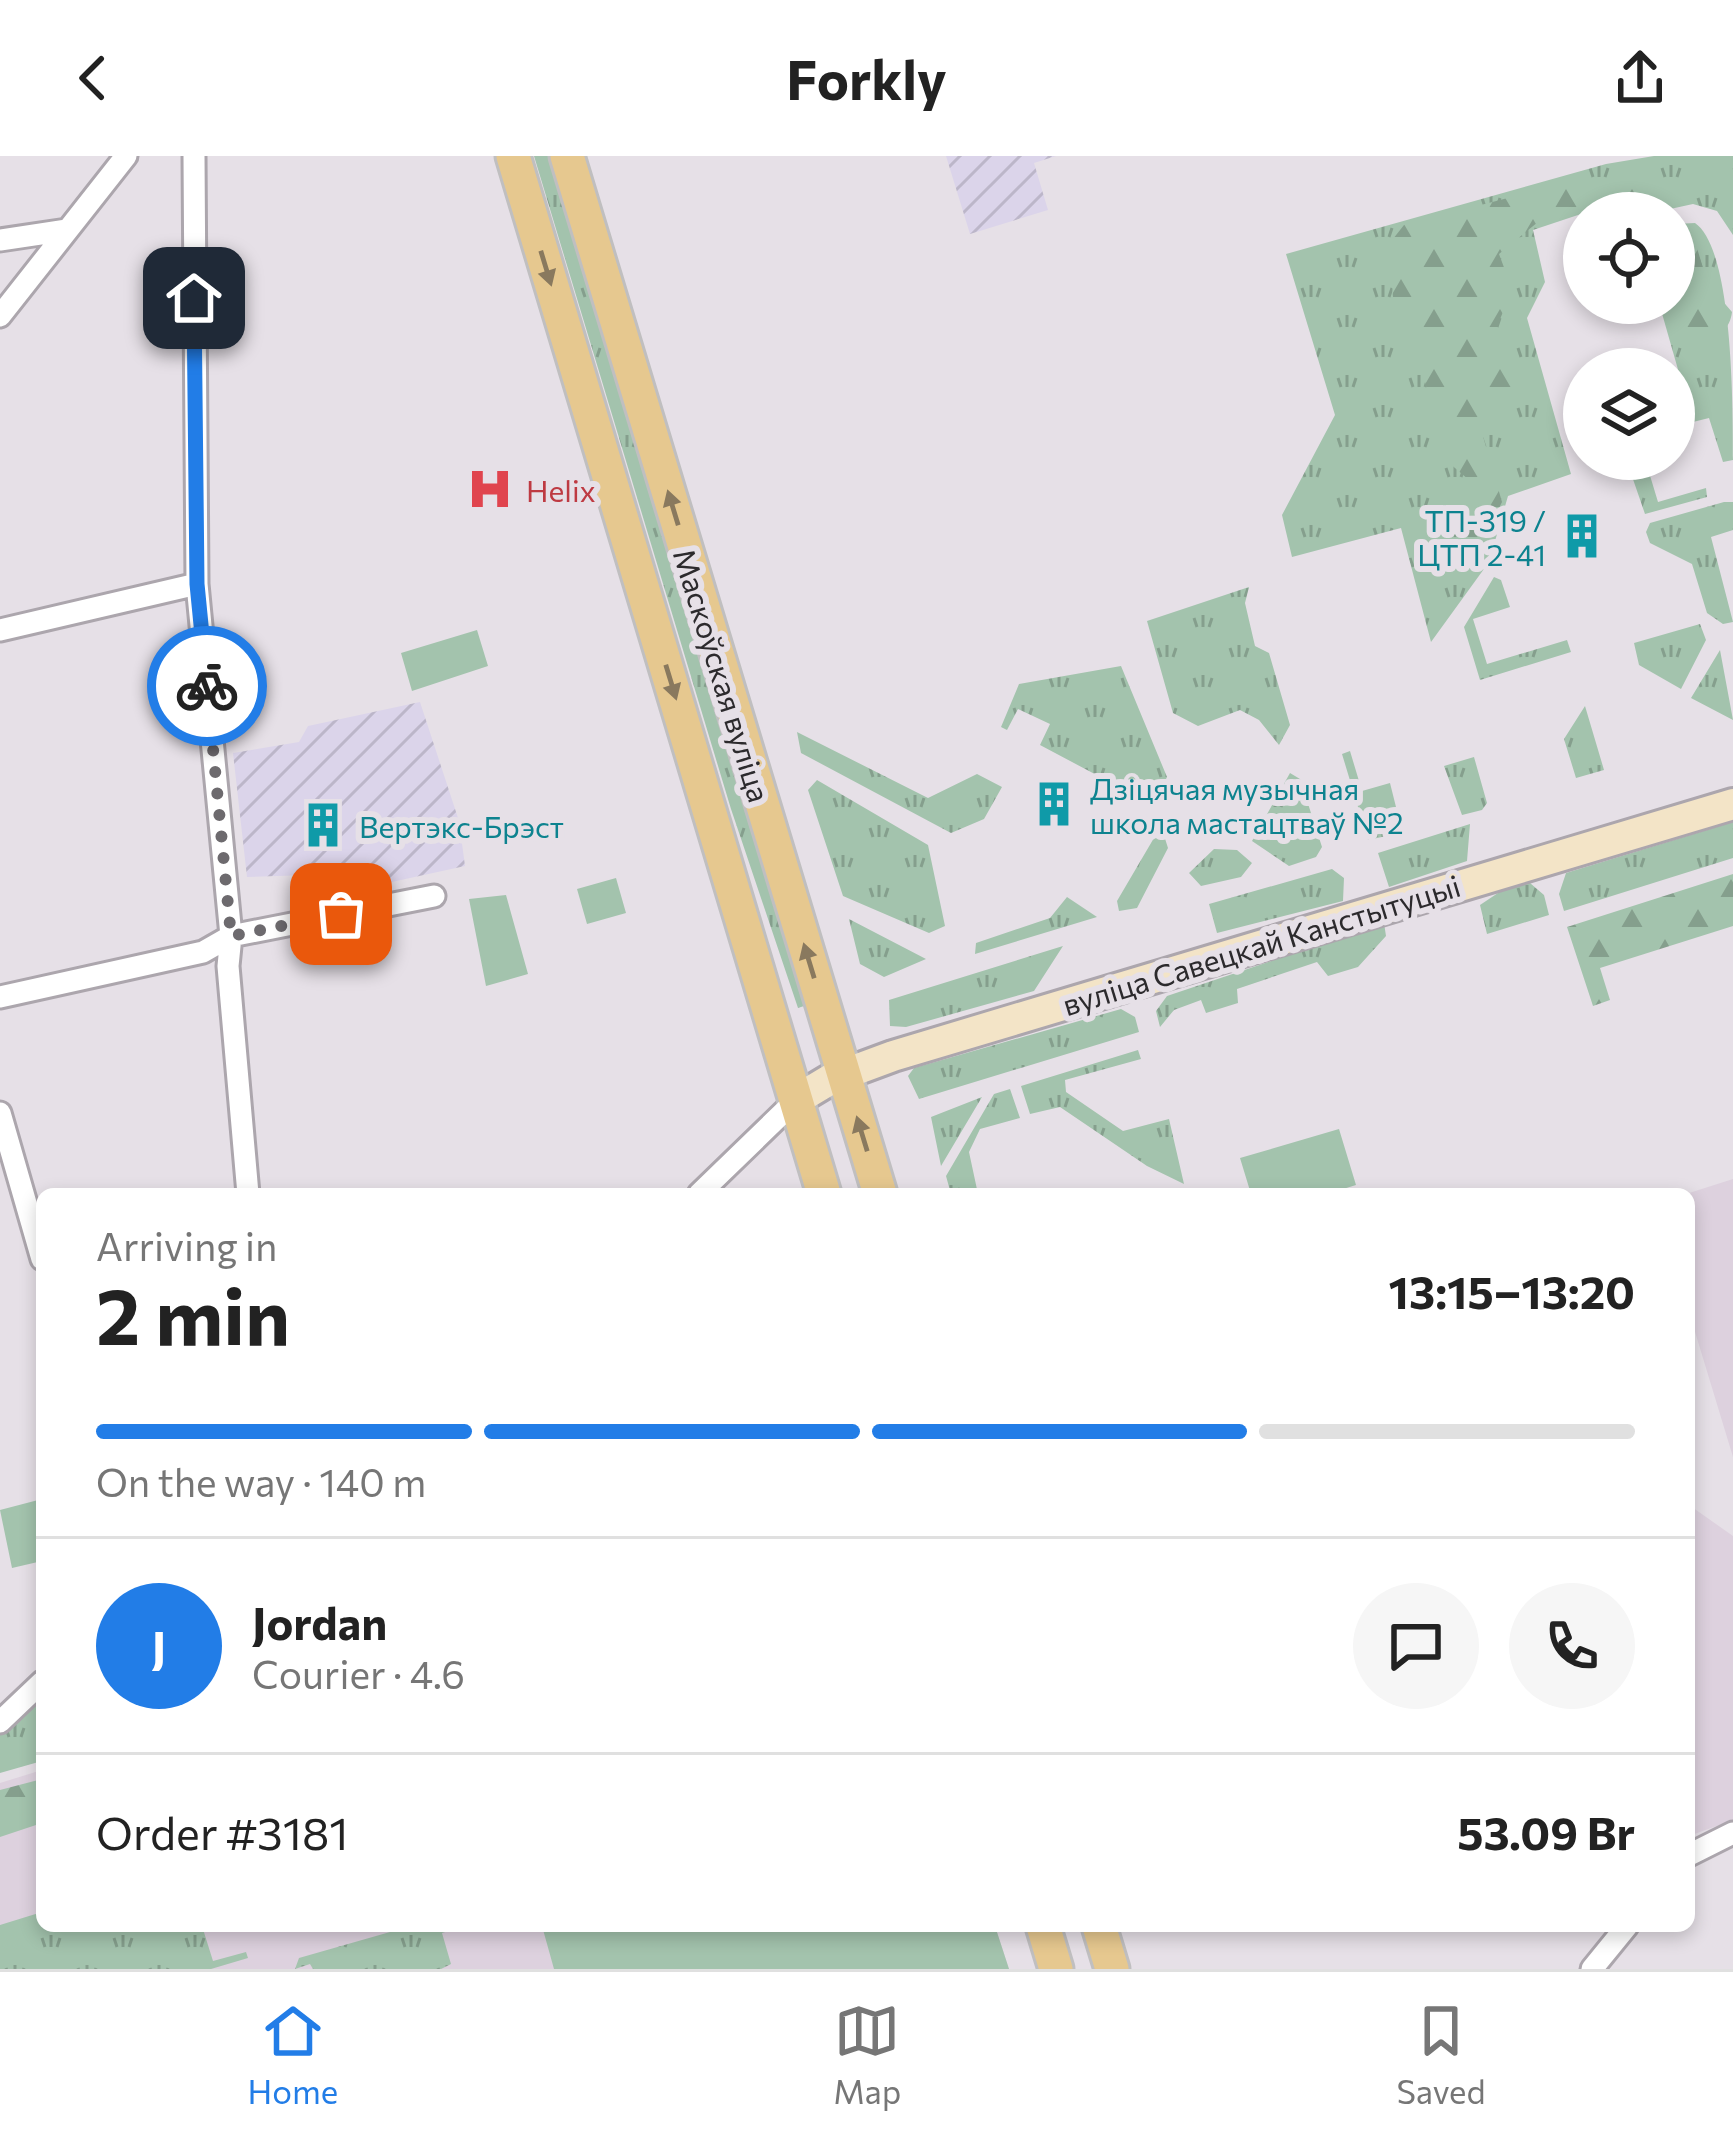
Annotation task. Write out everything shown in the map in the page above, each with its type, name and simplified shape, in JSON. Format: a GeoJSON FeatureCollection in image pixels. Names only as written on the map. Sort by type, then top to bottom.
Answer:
{"type":"FeatureCollection","features":[{"type":"Feature","properties":{"kind":"main road","name":"Маскоўская вуліца"},"geometry":{"type":"LineString","coordinates":[[513,156],[822,1188]]}},
{"type":"Feature","properties":{"kind":"main road","name":"Маскоўская вуліца"},"geometry":{"type":"LineString","coordinates":[[567,156],[878,1188]]}},
{"type":"Feature","properties":{"kind":"main road","name":"вуліца Савецкай Канстытуцыі"},"geometry":{"type":"LineString","coordinates":[[796,1100],[844,1073],[1060,1003],[1733,804]]}},
{"type":"Feature","properties":{"kind":"main road"},"geometry":{"type":"LineString","coordinates":[[1045,1932],[1056,1969]]}},
{"type":"Feature","properties":{"kind":"main road"},"geometry":{"type":"LineString","coordinates":[[1101,1932],[1112,1969]]}},
{"type":"Feature","properties":{"kind":"street"},"geometry":{"type":"LineString","coordinates":[[0,316],[126,156]]}},
{"type":"Feature","properties":{"kind":"street"},"geometry":{"type":"LineString","coordinates":[[194,156],[197,584],[231,936],[228,966],[247,1188]]}},
{"type":"Feature","properties":{"kind":"street"},"geometry":{"type":"LineString","coordinates":[[0,240],[67,230]]}},
{"type":"Feature","properties":{"kind":"street"},"geometry":{"type":"LineString","coordinates":[[0,630],[197,584]]}},
{"type":"Feature","properties":{"kind":"street"},"geometry":{"type":"LineString","coordinates":[[0,997],[202,952],[231,936],[434,896]]}},
{"type":"Feature","properties":{"kind":"street"},"geometry":{"type":"LineString","coordinates":[[706,1188],[796,1100]]}},
{"type":"Feature","properties":{"kind":"street"},"geometry":{"type":"LineString","coordinates":[[0,1113],[36,1238]]}},
{"type":"Feature","properties":{"kind":"street"},"geometry":{"type":"LineString","coordinates":[[0,1722],[36,1688]]}},
{"type":"Feature","properties":{"kind":"street"},"geometry":{"type":"LineString","coordinates":[[1695,1852],[1733,1833]]}},
{"type":"Feature","properties":{"kind":"street"},"geometry":{"type":"LineString","coordinates":[[1592,1969],[1622,1932]]}},
{"type":"Feature","properties":{"kind":"shaded area"},"geometry":{"type":"Polygon","coordinates":[[[946,156],[1056,156],[1034,163],[1048,210],[970,234],[946,156]]]}},
{"type":"Feature","properties":{"kind":"shaded area"},"geometry":{"type":"Polygon","coordinates":[[[420,702],[459,821],[465,866],[314,899],[308,875],[247,877],[233,753],[299,742],[308,726],[420,702]]]}},
{"type":"Feature","properties":{"kind":"shaded area"},"geometry":{"type":"Polygon","coordinates":[[[1733,1179],[1733,1457],[1695,1332],[1695,1191],[1733,1179]]]}},
{"type":"Feature","properties":{"kind":"shaded area"},"geometry":{"type":"Polygon","coordinates":[[[1695,1509],[1733,1536],[1733,1820],[1695,1834],[1695,1509]]]}},
{"type":"Feature","properties":{"kind":"shaded area"},"geometry":{"type":"Polygon","coordinates":[[[36,1772],[36,1932],[997,1932],[1009,1969],[0,1969],[0,1783],[36,1772]]]}},
{"type":"Feature","properties":{"kind":"green space"},"geometry":{"type":"Polygon","coordinates":[[[534,156],[548,156],[804,1006],[798,1008],[731,809],[534,156]]]}},
{"type":"Feature","properties":{"kind":"green space"},"geometry":{"type":"Polygon","coordinates":[[[1654,156],[1733,156],[1733,235],[1717,211],[1695,205],[1695,192],[1563,192],[1563,220],[1533,230],[1545,282],[1527,318],[1563,446],[1563,477],[1508,496],[1489,562],[1431,642],[1401,528],[1292,557],[1282,515],[1335,415],[1286,254],[1606,164],[1654,156]]]}},
{"type":"Feature","properties":{"kind":"green space"},"geometry":{"type":"Polygon","coordinates":[[[1584,178],[1633,187],[1634,192],[1563,192],[1563,208],[1555,208],[1499,254],[1512,289],[1498,325],[1498,342],[1528,370],[1531,381],[1525,390],[1497,388],[1483,399],[1482,433],[1502,502],[1474,559],[1461,564],[1454,549],[1474,494],[1469,480],[1448,462],[1444,419],[1430,400],[1408,320],[1393,297],[1389,244],[1404,225],[1584,178]]]}},
{"type":"Feature","properties":{"kind":"green space"},"geometry":{"type":"Polygon","coordinates":[[[1695,223],[1708,238],[1724,295],[1733,460],[1723,462],[1709,418],[1695,422],[1695,348],[1672,348],[1665,324],[1695,324],[1695,223]]]}},
{"type":"Feature","properties":{"kind":"green space"},"geometry":{"type":"Polygon","coordinates":[[[1695,245],[1708,284],[1732,312],[1730,322],[1718,334],[1702,337],[1678,324],[1695,324],[1695,245]]]}},
{"type":"Feature","properties":{"kind":"green space"},"geometry":{"type":"Polygon","coordinates":[[[1633,480],[1651,480],[1658,502],[1706,488],[1707,497],[1645,514],[1633,480]]]}},
{"type":"Feature","properties":{"kind":"green space"},"geometry":{"type":"Polygon","coordinates":[[[1733,502],[1733,530],[1711,537],[1733,622],[1723,624],[1707,613],[1692,564],[1650,543],[1646,532],[1650,523],[1733,502]]]}},
{"type":"Feature","properties":{"kind":"green space"},"geometry":{"type":"Polygon","coordinates":[[[1494,577],[1501,580],[1510,607],[1473,619],[1487,664],[1567,640],[1571,652],[1480,680],[1464,627],[1494,577]]]}},
{"type":"Feature","properties":{"kind":"green space"},"geometry":{"type":"Polygon","coordinates":[[[1249,587],[1245,603],[1255,646],[1269,653],[1290,725],[1279,745],[1259,720],[1240,710],[1198,726],[1173,713],[1147,621],[1249,587]]]}},
{"type":"Feature","properties":{"kind":"green space"},"geometry":{"type":"Polygon","coordinates":[[[1700,624],[1706,640],[1681,689],[1639,665],[1634,643],[1700,624]]]}},
{"type":"Feature","properties":{"kind":"green space"},"geometry":{"type":"Polygon","coordinates":[[[477,630],[488,666],[412,691],[401,653],[477,630]]]}},
{"type":"Feature","properties":{"kind":"green space"},"geometry":{"type":"Polygon","coordinates":[[[1720,650],[1733,720],[1691,698],[1720,650]]]}},
{"type":"Feature","properties":{"kind":"green space"},"geometry":{"type":"Polygon","coordinates":[[[1121,666],[1167,777],[1153,805],[1040,745],[1050,724],[1018,709],[1007,730],[1001,727],[1019,684],[1121,666]]]}},
{"type":"Feature","properties":{"kind":"green space"},"geometry":{"type":"Polygon","coordinates":[[[1585,706],[1604,770],[1576,778],[1564,739],[1585,706]]]}},
{"type":"Feature","properties":{"kind":"green space"},"geometry":{"type":"Polygon","coordinates":[[[797,732],[928,798],[977,774],[1002,787],[984,819],[951,833],[801,753],[797,732]]]}},
{"type":"Feature","properties":{"kind":"green space"},"geometry":{"type":"Polygon","coordinates":[[[1350,751],[1362,791],[1390,783],[1400,823],[1391,835],[1368,840],[1342,754],[1350,751]]]}},
{"type":"Feature","properties":{"kind":"green space"},"geometry":{"type":"Polygon","coordinates":[[[1474,757],[1487,803],[1482,810],[1462,815],[1444,766],[1474,757]]]}},
{"type":"Feature","properties":{"kind":"green space"},"geometry":{"type":"Polygon","coordinates":[[[1290,773],[1300,779],[1322,847],[1316,857],[1289,866],[1252,841],[1290,773]]]}},
{"type":"Feature","properties":{"kind":"green space"},"geometry":{"type":"Polygon","coordinates":[[[817,780],[928,845],[945,926],[929,933],[843,896],[808,790],[817,780]]]}},
{"type":"Feature","properties":{"kind":"green space"},"geometry":{"type":"Polygon","coordinates":[[[1733,822],[1733,858],[1564,911],[1559,894],[1566,873],[1733,822]]]}},
{"type":"Feature","properties":{"kind":"green space"},"geometry":{"type":"Polygon","coordinates":[[[1470,824],[1467,861],[1389,887],[1378,853],[1470,824]]]}},
{"type":"Feature","properties":{"kind":"green space"},"geometry":{"type":"Polygon","coordinates":[[[1161,826],[1168,848],[1137,908],[1119,911],[1117,901],[1161,826]]]}},
{"type":"Feature","properties":{"kind":"green space"},"geometry":{"type":"Polygon","coordinates":[[[1214,849],[1237,850],[1252,863],[1241,877],[1201,886],[1189,873],[1214,849]]]}},
{"type":"Feature","properties":{"kind":"green space"},"geometry":{"type":"Polygon","coordinates":[[[1332,869],[1344,878],[1343,901],[1217,933],[1209,904],[1332,869]]]}},
{"type":"Feature","properties":{"kind":"green space"},"geometry":{"type":"Polygon","coordinates":[[[1733,874],[1733,926],[1600,968],[1610,1000],[1593,1006],[1567,927],[1733,874]]]}},
{"type":"Feature","properties":{"kind":"green space"},"geometry":{"type":"Polygon","coordinates":[[[616,878],[626,913],[587,924],[577,889],[616,878]]]}},
{"type":"Feature","properties":{"kind":"green space"},"geometry":{"type":"Polygon","coordinates":[[[1530,883],[1544,895],[1549,915],[1487,934],[1480,905],[1504,889],[1530,883]]]}},
{"type":"Feature","properties":{"kind":"green space"},"geometry":{"type":"Polygon","coordinates":[[[506,895],[528,974],[486,986],[469,899],[506,895]]]}},
{"type":"Feature","properties":{"kind":"green space"},"geometry":{"type":"Polygon","coordinates":[[[1067,897],[1097,917],[975,954],[976,943],[1050,918],[1067,897]]]}},
{"type":"Feature","properties":{"kind":"green space"},"geometry":{"type":"Polygon","coordinates":[[[849,919],[926,959],[884,977],[860,964],[849,919]]]}},
{"type":"Feature","properties":{"kind":"green space"},"geometry":{"type":"Polygon","coordinates":[[[1384,923],[1386,936],[1358,967],[1328,976],[1317,962],[1237,989],[1238,1003],[1206,1013],[1201,1000],[1174,1010],[1160,1027],[1156,1011],[1167,996],[1384,923]]]}},
{"type":"Feature","properties":{"kind":"green space"},"geometry":{"type":"Polygon","coordinates":[[[1063,946],[1034,991],[906,1027],[890,1026],[889,1000],[1063,946]]]}},
{"type":"Feature","properties":{"kind":"green space"},"geometry":{"type":"Polygon","coordinates":[[[1121,1009],[1135,1017],[1139,1032],[919,1099],[908,1076],[914,1068],[1121,1009]]]}},
{"type":"Feature","properties":{"kind":"green space"},"geometry":{"type":"Polygon","coordinates":[[[1138,1050],[1141,1059],[1065,1080],[1066,1092],[1123,1131],[1169,1119],[1184,1184],[1147,1166],[1060,1107],[1030,1114],[1021,1086],[1138,1050]]]}},
{"type":"Feature","properties":{"kind":"green space"},"geometry":{"type":"Polygon","coordinates":[[[1010,1089],[1020,1118],[980,1129],[969,1152],[977,1188],[949,1188],[946,1176],[994,1094],[1010,1089]]]}},
{"type":"Feature","properties":{"kind":"green space"},"geometry":{"type":"Polygon","coordinates":[[[982,1097],[941,1166],[931,1117],[982,1097]]]}},
{"type":"Feature","properties":{"kind":"green space"},"geometry":{"type":"Polygon","coordinates":[[[1339,1129],[1356,1185],[1249,1188],[1240,1158],[1339,1129]]]}},
{"type":"Feature","properties":{"kind":"green space"},"geometry":{"type":"Polygon","coordinates":[[[36,1501],[36,1562],[12,1568],[0,1510],[36,1501]]]}},
{"type":"Feature","properties":{"kind":"green space"},"geometry":{"type":"Polygon","coordinates":[[[36,1701],[36,1763],[0,1773],[0,1731],[36,1701]]]}},
{"type":"Feature","properties":{"kind":"green space"},"geometry":{"type":"Polygon","coordinates":[[[36,1781],[36,1825],[0,1837],[0,1790],[36,1781]]]}},
{"type":"Feature","properties":{"kind":"green space"},"geometry":{"type":"Polygon","coordinates":[[[36,1914],[36,1932],[204,1932],[213,1961],[246,1952],[248,1958],[211,1969],[0,1969],[0,1925],[36,1914]]]}},
{"type":"Feature","properties":{"kind":"green space"},"geometry":{"type":"Polygon","coordinates":[[[390,1932],[445,1932],[451,1964],[441,1969],[313,1969],[310,1964],[295,1969],[299,1958],[390,1932]]]}},
{"type":"Feature","properties":{"kind":"green space"},"geometry":{"type":"Polygon","coordinates":[[[544,1932],[997,1932],[1009,1969],[554,1969],[544,1932]]]}},
{"type":"Feature","properties":{"kind":"way so far"},"geometry":{"type":"LineString","coordinates":[[207,686],[231,936],[341,914]]}},
{"type":"Feature","properties":{"kind":"place","name":"Helix"},"geometry":{"type":"Point","coordinates":[490,489]}},
{"type":"Feature","properties":{"kind":"place","name":"ТП-319 / ЦТП 2-41"},"geometry":{"type":"Point","coordinates":[1582,536]}},
{"type":"Feature","properties":{"kind":"place","name":"Дзіцячая музычная школа мастацтваў №2"},"geometry":{"type":"Point","coordinates":[1054,804]}},
{"type":"Feature","properties":{"kind":"place","name":"Вертэкс-Брэст"},"geometry":{"type":"Point","coordinates":[323,825]}},
{"type":"Feature","properties":{"kind":"route"},"geometry":{"type":"LineString","coordinates":[[194,298],[197,584],[207,686]]}}]}
